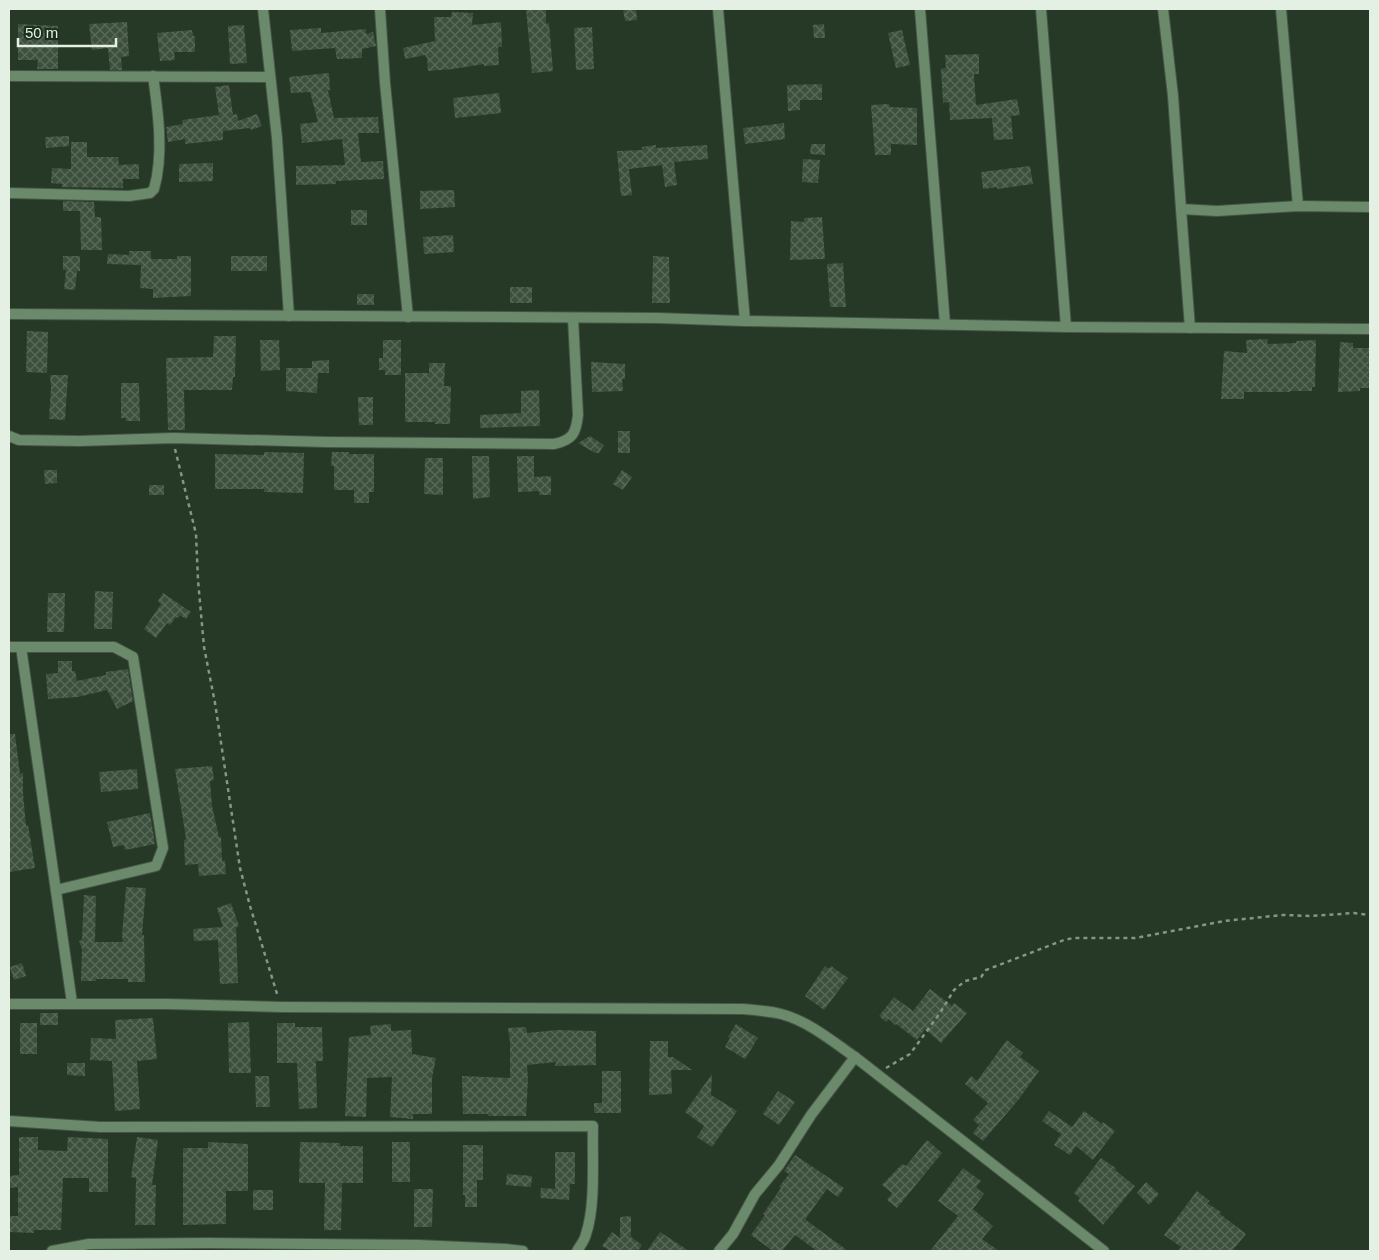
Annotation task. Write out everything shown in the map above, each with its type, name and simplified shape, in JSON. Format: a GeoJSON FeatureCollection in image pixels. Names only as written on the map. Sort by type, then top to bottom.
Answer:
{"type":"FeatureCollection","features":[{"type":"Feature","properties":{"kind":"street"},"geometry":{"type":"LineString","coordinates":[[263,9],[276,138],[289,316]]}},
{"type":"Feature","properties":{"kind":"street"},"geometry":{"type":"LineString","coordinates":[[380,9],[385,82],[408,317]]}},
{"type":"Feature","properties":{"kind":"street"},"geometry":{"type":"LineString","coordinates":[[718,9],[745,321]]}},
{"type":"Feature","properties":{"kind":"street"},"geometry":{"type":"LineString","coordinates":[[920,9],[945,324]]}},
{"type":"Feature","properties":{"kind":"street"},"geometry":{"type":"LineString","coordinates":[[1041,9],[1066,326]]}},
{"type":"Feature","properties":{"kind":"street"},"geometry":{"type":"LineString","coordinates":[[1163,9],[1173,96],[1190,328]]}},
{"type":"Feature","properties":{"kind":"street"},"geometry":{"type":"LineString","coordinates":[[1281,9],[1298,206]]}},
{"type":"Feature","properties":{"kind":"street"},"geometry":{"type":"LineString","coordinates":[[9,76],[269,77]]}},
{"type":"Feature","properties":{"kind":"street"},"geometry":{"type":"LineString","coordinates":[[9,193],[129,196],[150,193],[154,189],[158,164],[158,112],[153,76]]}},
{"type":"Feature","properties":{"kind":"street"},"geometry":{"type":"LineString","coordinates":[[1181,209],[1217,211],[1298,206],[1370,207]]}},
{"type":"Feature","properties":{"kind":"street"},"geometry":{"type":"LineString","coordinates":[[9,314],[659,318],[1190,328],[1370,329]]}},
{"type":"Feature","properties":{"kind":"street"},"geometry":{"type":"LineString","coordinates":[[9,436],[19,440],[79,441],[173,438],[539,445],[566,442],[573,436],[578,414],[573,318]]}},
{"type":"Feature","properties":{"kind":"street"},"geometry":{"type":"LineString","coordinates":[[9,647],[114,647],[134,657],[163,848],[156,866],[56,890]]}},
{"type":"Feature","properties":{"kind":"street"},"geometry":{"type":"LineString","coordinates":[[21,647],[72,1003]]}},
{"type":"Feature","properties":{"kind":"street"},"geometry":{"type":"LineString","coordinates":[[9,1004],[742,1009],[781,1014],[801,1022],[854,1057],[1104,1251]]}},
{"type":"Feature","properties":{"kind":"street"},"geometry":{"type":"LineString","coordinates":[[719,1251],[733,1234],[755,1194],[779,1165],[811,1115],[854,1057]]}},
{"type":"Feature","properties":{"kind":"street"},"geometry":{"type":"LineString","coordinates":[[9,1122],[100,1126],[593,1126],[590,1217],[586,1235],[577,1251]]}},
{"type":"Feature","properties":{"kind":"street"},"geometry":{"type":"LineString","coordinates":[[52,1251],[89,1244],[208,1243],[418,1246],[523,1251]]}},
{"type":"Feature","properties":{"kind":"path"},"geometry":{"type":"LineString","coordinates":[[173,438],[196,534],[204,647],[216,703],[240,868],[282,1006]]}},
{"type":"Feature","properties":{"kind":"path"},"geometry":{"type":"LineString","coordinates":[[876,1074],[910,1054],[954,990],[965,981],[981,977],[986,970],[1064,940],[1073,938],[1135,938],[1224,921],[1283,915],[1311,916],[1354,913],[1370,915]]}},
{"type":"Feature","properties":{"kind":"building"},"geometry":{"type":"Polygon","coordinates":[[[526,9],[546,9],[546,24],[549,23],[553,71],[532,73],[526,9]]]}},
{"type":"Feature","properties":{"kind":"building"},"geometry":{"type":"Polygon","coordinates":[[[623,9],[636,9],[637,20],[625,21],[623,9]]]}},
{"type":"Feature","properties":{"kind":"building"},"geometry":{"type":"Polygon","coordinates":[[[452,12],[473,13],[472,25],[501,22],[502,47],[498,47],[499,65],[484,66],[484,64],[428,71],[427,57],[425,55],[405,59],[403,48],[435,41],[434,17],[451,17],[452,12]]]}},
{"type":"Feature","properties":{"kind":"building"},"geometry":{"type":"Polygon","coordinates":[[[127,22],[129,56],[121,57],[122,70],[110,70],[108,48],[92,50],[89,24],[127,22]]]}},
{"type":"Feature","properties":{"kind":"building"},"geometry":{"type":"Polygon","coordinates":[[[18,24],[58,26],[58,69],[37,69],[38,60],[18,60],[18,24]]]}},
{"type":"Feature","properties":{"kind":"building"},"geometry":{"type":"Polygon","coordinates":[[[824,24],[825,38],[814,38],[813,25],[824,24]]]}},
{"type":"Feature","properties":{"kind":"building"},"geometry":{"type":"Polygon","coordinates":[[[244,25],[247,63],[230,64],[228,26],[244,25]]]}},
{"type":"Feature","properties":{"kind":"building"},"geometry":{"type":"Polygon","coordinates":[[[592,27],[594,69],[576,70],[574,28],[592,27]]]}},
{"type":"Feature","properties":{"kind":"building"},"geometry":{"type":"Polygon","coordinates":[[[321,28],[321,33],[366,29],[366,34],[373,32],[376,46],[362,49],[362,58],[337,59],[335,48],[292,51],[290,30],[321,28]]]}},
{"type":"Feature","properties":{"kind":"building"},"geometry":{"type":"Polygon","coordinates":[[[192,30],[193,36],[195,36],[195,52],[174,52],[175,60],[160,61],[157,33],[192,30]]]}},
{"type":"Feature","properties":{"kind":"building"},"geometry":{"type":"Polygon","coordinates":[[[902,30],[910,65],[896,68],[888,33],[902,30]]]}},
{"type":"Feature","properties":{"kind":"building"},"geometry":{"type":"Polygon","coordinates":[[[979,54],[979,74],[974,74],[976,105],[1017,99],[1020,115],[1011,116],[1013,139],[994,140],[992,118],[950,120],[949,102],[943,103],[941,69],[946,68],[945,55],[979,54]]]}},
{"type":"Feature","properties":{"kind":"building"},"geometry":{"type":"Polygon","coordinates":[[[329,73],[330,90],[328,90],[334,118],[378,117],[379,133],[358,133],[361,162],[383,161],[384,179],[336,181],[336,184],[296,185],[296,166],[345,165],[342,139],[302,143],[300,124],[318,122],[310,92],[291,93],[289,77],[329,73]]]}},
{"type":"Feature","properties":{"kind":"building"},"geometry":{"type":"Polygon","coordinates":[[[822,84],[822,100],[800,100],[800,110],[788,111],[787,85],[822,84]]]}},
{"type":"Feature","properties":{"kind":"building"},"geometry":{"type":"Polygon","coordinates":[[[229,85],[233,115],[237,114],[238,121],[257,114],[262,126],[251,130],[250,128],[223,131],[223,140],[185,144],[185,139],[168,142],[166,127],[183,124],[182,120],[219,115],[215,87],[229,85]]]}},
{"type":"Feature","properties":{"kind":"building"},"geometry":{"type":"Polygon","coordinates":[[[499,93],[501,113],[455,118],[453,98],[499,93]]]}},
{"type":"Feature","properties":{"kind":"building"},"geometry":{"type":"Polygon","coordinates":[[[889,104],[890,107],[917,108],[917,145],[891,144],[891,155],[875,155],[871,105],[889,104]]]}},
{"type":"Feature","properties":{"kind":"building"},"geometry":{"type":"Polygon","coordinates":[[[784,123],[785,139],[745,144],[743,128],[784,123]]]}},
{"type":"Feature","properties":{"kind":"building"},"geometry":{"type":"Polygon","coordinates":[[[69,136],[69,146],[46,148],[45,137],[69,136]]]}},
{"type":"Feature","properties":{"kind":"building"},"geometry":{"type":"Polygon","coordinates":[[[71,142],[87,142],[87,157],[118,157],[119,165],[139,164],[139,179],[123,179],[123,188],[62,187],[62,184],[51,183],[52,168],[71,169],[71,142]]]}},
{"type":"Feature","properties":{"kind":"building"},"geometry":{"type":"Polygon","coordinates":[[[811,144],[825,144],[825,155],[810,154],[811,144]]]}},
{"type":"Feature","properties":{"kind":"building"},"geometry":{"type":"Polygon","coordinates":[[[656,145],[656,148],[707,145],[708,159],[674,162],[677,185],[665,187],[662,165],[629,169],[632,195],[621,196],[617,151],[642,150],[642,147],[656,145]]]}},
{"type":"Feature","properties":{"kind":"building"},"geometry":{"type":"Polygon","coordinates":[[[803,159],[820,160],[818,183],[802,182],[803,159]]]}},
{"type":"Feature","properties":{"kind":"building"},"geometry":{"type":"Polygon","coordinates":[[[213,163],[213,181],[179,182],[179,164],[213,163]]]}},
{"type":"Feature","properties":{"kind":"building"},"geometry":{"type":"Polygon","coordinates":[[[1030,166],[1033,184],[983,189],[981,172],[1030,166]]]}},
{"type":"Feature","properties":{"kind":"building"},"geometry":{"type":"Polygon","coordinates":[[[454,190],[455,207],[420,209],[420,191],[454,190]]]}},
{"type":"Feature","properties":{"kind":"building"},"geometry":{"type":"Polygon","coordinates":[[[63,201],[94,202],[95,217],[101,217],[102,250],[81,250],[80,211],[63,211],[63,201]]]}},
{"type":"Feature","properties":{"kind":"building"},"geometry":{"type":"Polygon","coordinates":[[[351,210],[367,210],[367,225],[351,225],[351,210]]]}},
{"type":"Feature","properties":{"kind":"building"},"geometry":{"type":"Polygon","coordinates":[[[822,217],[825,259],[790,260],[791,221],[804,222],[804,218],[822,217]]]}},
{"type":"Feature","properties":{"kind":"building"},"geometry":{"type":"Polygon","coordinates":[[[453,235],[454,252],[424,254],[423,237],[453,235]]]}},
{"type":"Feature","properties":{"kind":"building"},"geometry":{"type":"Polygon","coordinates":[[[129,251],[151,251],[151,259],[177,259],[177,256],[191,256],[191,296],[153,298],[153,289],[140,288],[141,265],[107,264],[108,254],[129,255],[129,251]]]}},
{"type":"Feature","properties":{"kind":"building"},"geometry":{"type":"Polygon","coordinates":[[[63,256],[80,256],[80,271],[77,271],[75,290],[64,289],[66,270],[63,270],[63,256]]]}},
{"type":"Feature","properties":{"kind":"building"},"geometry":{"type":"Polygon","coordinates":[[[231,256],[267,256],[267,271],[231,271],[231,256]]]}},
{"type":"Feature","properties":{"kind":"building"},"geometry":{"type":"Polygon","coordinates":[[[653,256],[669,257],[670,303],[652,303],[653,256]]]}},
{"type":"Feature","properties":{"kind":"building"},"geometry":{"type":"Polygon","coordinates":[[[843,263],[846,307],[830,307],[827,264],[843,263]]]}},
{"type":"Feature","properties":{"kind":"building"},"geometry":{"type":"Polygon","coordinates":[[[510,287],[532,287],[532,303],[510,303],[510,287]]]}},
{"type":"Feature","properties":{"kind":"building"},"geometry":{"type":"Polygon","coordinates":[[[357,294],[374,294],[374,305],[357,305],[357,294]]]}},
{"type":"Feature","properties":{"kind":"building"},"geometry":{"type":"Polygon","coordinates":[[[27,331],[48,332],[47,373],[26,372],[27,331]]]}},
{"type":"Feature","properties":{"kind":"building"},"geometry":{"type":"Polygon","coordinates":[[[214,336],[236,336],[235,377],[233,377],[232,390],[184,390],[185,430],[168,430],[166,358],[213,357],[214,336]]]}},
{"type":"Feature","properties":{"kind":"building"},"geometry":{"type":"Polygon","coordinates":[[[1268,339],[1267,344],[1316,340],[1315,387],[1312,387],[1312,391],[1244,392],[1244,399],[1221,399],[1224,351],[1247,353],[1246,340],[1268,339]]]}},
{"type":"Feature","properties":{"kind":"building"},"geometry":{"type":"Polygon","coordinates":[[[260,340],[279,340],[280,370],[261,371],[260,340]]]}},
{"type":"Feature","properties":{"kind":"building"},"geometry":{"type":"Polygon","coordinates":[[[383,340],[401,340],[401,375],[385,375],[385,370],[379,370],[379,358],[383,358],[383,340]]]}},
{"type":"Feature","properties":{"kind":"building"},"geometry":{"type":"Polygon","coordinates":[[[1340,342],[1353,343],[1353,348],[1370,348],[1370,388],[1360,388],[1360,391],[1338,392],[1340,342]]]}},
{"type":"Feature","properties":{"kind":"building"},"geometry":{"type":"Polygon","coordinates":[[[329,360],[329,373],[318,373],[317,393],[286,391],[286,368],[312,368],[312,361],[329,360]]]}},
{"type":"Feature","properties":{"kind":"building"},"geometry":{"type":"Polygon","coordinates":[[[591,362],[625,364],[625,379],[622,379],[623,391],[592,392],[591,362]]]}},
{"type":"Feature","properties":{"kind":"building"},"geometry":{"type":"Polygon","coordinates":[[[429,363],[445,363],[444,386],[451,386],[450,424],[405,422],[405,373],[429,373],[429,363]]]}},
{"type":"Feature","properties":{"kind":"building"},"geometry":{"type":"Polygon","coordinates":[[[50,375],[68,375],[65,420],[49,419],[50,375]]]}},
{"type":"Feature","properties":{"kind":"building"},"geometry":{"type":"Polygon","coordinates":[[[121,383],[139,383],[140,421],[126,421],[126,418],[121,418],[121,383]]]}},
{"type":"Feature","properties":{"kind":"building"},"geometry":{"type":"Polygon","coordinates":[[[539,390],[540,426],[480,428],[480,415],[521,413],[521,391],[539,390]]]}},
{"type":"Feature","properties":{"kind":"building"},"geometry":{"type":"Polygon","coordinates":[[[358,397],[373,397],[373,425],[359,425],[358,397]]]}},
{"type":"Feature","properties":{"kind":"building"},"geometry":{"type":"Polygon","coordinates":[[[618,431],[630,431],[630,453],[618,453],[618,431]]]}},
{"type":"Feature","properties":{"kind":"building"},"geometry":{"type":"Polygon","coordinates":[[[590,436],[604,445],[599,453],[595,453],[578,443],[590,436]]]}},
{"type":"Feature","properties":{"kind":"building"},"geometry":{"type":"Polygon","coordinates":[[[264,452],[304,453],[303,493],[264,492],[264,489],[215,489],[215,454],[264,455],[264,452]]]}},
{"type":"Feature","properties":{"kind":"building"},"geometry":{"type":"Polygon","coordinates":[[[332,452],[374,454],[374,492],[369,492],[369,503],[354,503],[354,490],[334,490],[334,466],[331,466],[332,452]]]}},
{"type":"Feature","properties":{"kind":"building"},"geometry":{"type":"Polygon","coordinates":[[[472,456],[489,456],[490,497],[473,499],[472,456]]]}},
{"type":"Feature","properties":{"kind":"building"},"geometry":{"type":"Polygon","coordinates":[[[517,456],[534,456],[534,477],[551,476],[551,495],[539,495],[539,491],[518,492],[517,456]]]}},
{"type":"Feature","properties":{"kind":"building"},"geometry":{"type":"Polygon","coordinates":[[[425,458],[443,458],[443,495],[424,494],[425,458]]]}},
{"type":"Feature","properties":{"kind":"building"},"geometry":{"type":"Polygon","coordinates":[[[44,470],[57,470],[57,483],[45,484],[44,470]]]}},
{"type":"Feature","properties":{"kind":"building"},"geometry":{"type":"Polygon","coordinates":[[[622,470],[632,477],[623,490],[613,484],[622,470]]]}},
{"type":"Feature","properties":{"kind":"building"},"geometry":{"type":"Polygon","coordinates":[[[149,485],[164,485],[164,495],[149,495],[149,485]]]}},
{"type":"Feature","properties":{"kind":"building"},"geometry":{"type":"Polygon","coordinates":[[[95,591],[113,592],[112,629],[94,629],[95,591]]]}},
{"type":"Feature","properties":{"kind":"building"},"geometry":{"type":"Polygon","coordinates":[[[48,593],[65,593],[64,632],[47,632],[48,593]]]}},
{"type":"Feature","properties":{"kind":"building"},"geometry":{"type":"Polygon","coordinates":[[[163,593],[191,612],[186,619],[180,615],[170,625],[167,623],[156,638],[144,629],[161,604],[158,601],[163,593]]]}},
{"type":"Feature","properties":{"kind":"building"},"geometry":{"type":"Polygon","coordinates":[[[58,661],[72,661],[72,671],[75,671],[77,681],[106,675],[106,672],[128,669],[133,701],[117,709],[107,690],[78,697],[48,699],[46,674],[58,673],[58,661]]]}},
{"type":"Feature","properties":{"kind":"building"},"geometry":{"type":"Polygon","coordinates":[[[9,734],[15,734],[20,774],[23,773],[26,826],[28,825],[35,868],[9,872],[9,734]]]}},
{"type":"Feature","properties":{"kind":"building"},"geometry":{"type":"Polygon","coordinates":[[[212,766],[214,780],[210,781],[212,806],[219,837],[221,837],[222,861],[225,860],[226,874],[199,876],[198,864],[185,865],[184,840],[186,839],[175,769],[212,766]]]}},
{"type":"Feature","properties":{"kind":"building"},"geometry":{"type":"Polygon","coordinates":[[[137,769],[138,789],[101,792],[99,772],[137,769]]]}},
{"type":"Feature","properties":{"kind":"building"},"geometry":{"type":"Polygon","coordinates":[[[150,813],[155,844],[125,850],[124,845],[113,847],[107,822],[150,813]]]}},
{"type":"Feature","properties":{"kind":"building"},"geometry":{"type":"Polygon","coordinates":[[[126,887],[146,888],[142,935],[144,935],[145,982],[128,982],[128,979],[81,981],[82,949],[79,941],[82,940],[84,895],[96,896],[95,942],[123,942],[126,887]]]}},
{"type":"Feature","properties":{"kind":"building"},"geometry":{"type":"Polygon","coordinates":[[[231,903],[239,926],[236,927],[238,983],[220,984],[218,940],[194,941],[193,929],[223,927],[217,908],[231,903]]]}},
{"type":"Feature","properties":{"kind":"building"},"geometry":{"type":"Polygon","coordinates":[[[22,963],[26,976],[14,980],[10,967],[22,963]]]}},
{"type":"Feature","properties":{"kind":"building"},"geometry":{"type":"Polygon","coordinates":[[[825,966],[828,969],[831,966],[848,978],[824,1010],[805,996],[825,966]]]}},
{"type":"Feature","properties":{"kind":"building"},"geometry":{"type":"Polygon","coordinates":[[[930,989],[952,1006],[954,1003],[967,1013],[941,1043],[925,1029],[917,1040],[889,1019],[886,1022],[879,1016],[894,997],[913,1011],[930,989]]]}},
{"type":"Feature","properties":{"kind":"building"},"geometry":{"type":"Polygon","coordinates":[[[40,1013],[58,1013],[58,1025],[40,1025],[40,1013]]]}},
{"type":"Feature","properties":{"kind":"building"},"geometry":{"type":"Polygon","coordinates":[[[153,1018],[157,1059],[137,1061],[140,1109],[115,1111],[112,1061],[90,1060],[91,1038],[116,1039],[115,1020],[153,1018]]]}},
{"type":"Feature","properties":{"kind":"building"},"geometry":{"type":"Polygon","coordinates":[[[249,1022],[251,1073],[229,1073],[228,1023],[249,1022]]]}},
{"type":"Feature","properties":{"kind":"building"},"geometry":{"type":"Polygon","coordinates":[[[20,1023],[37,1023],[37,1054],[20,1054],[20,1023]]]}},
{"type":"Feature","properties":{"kind":"building"},"geometry":{"type":"Polygon","coordinates":[[[277,1023],[295,1023],[295,1027],[322,1027],[323,1061],[316,1061],[317,1108],[299,1109],[297,1063],[277,1063],[277,1023]]]}},
{"type":"Feature","properties":{"kind":"building"},"geometry":{"type":"Polygon","coordinates":[[[391,1024],[391,1031],[411,1030],[412,1054],[436,1058],[432,1078],[432,1114],[413,1114],[413,1119],[390,1117],[392,1077],[367,1078],[366,1117],[345,1116],[349,1037],[371,1035],[370,1026],[391,1024]]]}},
{"type":"Feature","properties":{"kind":"building"},"geometry":{"type":"Polygon","coordinates":[[[736,1024],[758,1038],[745,1059],[725,1047],[730,1038],[728,1037],[736,1024]]]}},
{"type":"Feature","properties":{"kind":"building"},"geometry":{"type":"Polygon","coordinates":[[[526,1027],[527,1033],[557,1030],[596,1031],[596,1065],[555,1066],[556,1062],[527,1065],[526,1116],[463,1114],[462,1076],[510,1078],[508,1028],[526,1027]]]}},
{"type":"Feature","properties":{"kind":"building"},"geometry":{"type":"Polygon","coordinates":[[[1007,1040],[1023,1053],[1020,1057],[1039,1071],[1019,1099],[983,1141],[973,1133],[979,1125],[973,1120],[988,1103],[965,1084],[971,1076],[977,1081],[1007,1040]]]}},
{"type":"Feature","properties":{"kind":"building"},"geometry":{"type":"Polygon","coordinates":[[[650,1041],[668,1041],[668,1057],[673,1057],[692,1070],[671,1070],[672,1094],[649,1095],[650,1041]]]}},
{"type":"Feature","properties":{"kind":"building"},"geometry":{"type":"Polygon","coordinates":[[[67,1063],[85,1063],[85,1076],[67,1075],[67,1063]]]}},
{"type":"Feature","properties":{"kind":"building"},"geometry":{"type":"Polygon","coordinates":[[[602,1071],[621,1071],[621,1113],[594,1113],[594,1103],[602,1103],[602,1071]]]}},
{"type":"Feature","properties":{"kind":"building"},"geometry":{"type":"Polygon","coordinates":[[[712,1074],[711,1095],[737,1111],[712,1147],[697,1137],[704,1126],[685,1112],[712,1074]]]}},
{"type":"Feature","properties":{"kind":"building"},"geometry":{"type":"Polygon","coordinates":[[[255,1076],[269,1076],[270,1107],[256,1107],[255,1076]]]}},
{"type":"Feature","properties":{"kind":"building"},"geometry":{"type":"Polygon","coordinates":[[[778,1091],[795,1102],[779,1125],[763,1114],[778,1091]]]}},
{"type":"Feature","properties":{"kind":"building"},"geometry":{"type":"Polygon","coordinates":[[[1049,1111],[1072,1127],[1084,1111],[1115,1131],[1093,1160],[1076,1146],[1070,1155],[1054,1145],[1061,1134],[1042,1121],[1049,1111]]]}},
{"type":"Feature","properties":{"kind":"building"},"geometry":{"type":"Polygon","coordinates":[[[19,1137],[38,1137],[38,1150],[67,1151],[68,1137],[108,1139],[108,1192],[89,1192],[89,1178],[63,1178],[61,1230],[34,1230],[34,1233],[9,1232],[9,1216],[18,1216],[18,1187],[9,1188],[9,1176],[19,1175],[19,1137]]]}},
{"type":"Feature","properties":{"kind":"building"},"geometry":{"type":"Polygon","coordinates":[[[137,1137],[158,1140],[152,1185],[156,1185],[155,1225],[135,1225],[136,1178],[131,1177],[137,1137]]]}},
{"type":"Feature","properties":{"kind":"building"},"geometry":{"type":"Polygon","coordinates":[[[927,1140],[942,1153],[897,1208],[887,1200],[892,1193],[882,1185],[902,1164],[906,1166],[927,1140]]]}},
{"type":"Feature","properties":{"kind":"building"},"geometry":{"type":"Polygon","coordinates":[[[208,1142],[248,1144],[248,1191],[226,1191],[226,1224],[183,1225],[183,1148],[208,1148],[208,1142]]]}},
{"type":"Feature","properties":{"kind":"building"},"geometry":{"type":"Polygon","coordinates":[[[300,1142],[340,1143],[340,1146],[363,1146],[363,1183],[342,1183],[341,1230],[324,1230],[325,1183],[299,1183],[300,1142]]]}},
{"type":"Feature","properties":{"kind":"building"},"geometry":{"type":"Polygon","coordinates":[[[392,1142],[410,1142],[410,1182],[392,1182],[392,1142]]]}},
{"type":"Feature","properties":{"kind":"building"},"geometry":{"type":"Polygon","coordinates":[[[463,1145],[483,1145],[483,1180],[477,1180],[477,1207],[465,1207],[465,1195],[463,1195],[463,1145]]]}},
{"type":"Feature","properties":{"kind":"building"},"geometry":{"type":"Polygon","coordinates":[[[555,1152],[575,1152],[575,1184],[570,1184],[569,1200],[540,1198],[541,1188],[555,1189],[555,1152]]]}},
{"type":"Feature","properties":{"kind":"building"},"geometry":{"type":"Polygon","coordinates":[[[795,1155],[844,1188],[838,1197],[827,1189],[806,1220],[848,1251],[817,1251],[795,1235],[782,1251],[773,1251],[751,1235],[781,1188],[779,1187],[789,1174],[784,1171],[795,1155]]]}},
{"type":"Feature","properties":{"kind":"building"},"geometry":{"type":"Polygon","coordinates":[[[1101,1158],[1116,1168],[1115,1170],[1135,1186],[1103,1225],[1078,1201],[1080,1198],[1074,1193],[1101,1158]]]}},
{"type":"Feature","properties":{"kind":"building"},"geometry":{"type":"Polygon","coordinates":[[[963,1168],[981,1181],[976,1187],[984,1194],[973,1209],[993,1226],[982,1239],[999,1251],[930,1251],[958,1216],[938,1201],[963,1168]]]}},
{"type":"Feature","properties":{"kind":"building"},"geometry":{"type":"Polygon","coordinates":[[[507,1174],[532,1176],[531,1187],[506,1185],[507,1174]]]}},
{"type":"Feature","properties":{"kind":"building"},"geometry":{"type":"Polygon","coordinates":[[[1146,1182],[1159,1194],[1149,1205],[1137,1193],[1146,1182]]]}},
{"type":"Feature","properties":{"kind":"building"},"geometry":{"type":"Polygon","coordinates":[[[414,1189],[433,1189],[432,1227],[414,1227],[414,1189]]]}},
{"type":"Feature","properties":{"kind":"building"},"geometry":{"type":"Polygon","coordinates":[[[253,1190],[273,1190],[273,1210],[253,1210],[253,1190]]]}},
{"type":"Feature","properties":{"kind":"building"},"geometry":{"type":"Polygon","coordinates":[[[1197,1191],[1210,1201],[1207,1203],[1221,1212],[1220,1214],[1246,1234],[1232,1251],[1178,1251],[1181,1247],[1164,1235],[1197,1191]]]}},
{"type":"Feature","properties":{"kind":"building"},"geometry":{"type":"Polygon","coordinates":[[[631,1216],[631,1237],[642,1245],[638,1251],[610,1251],[602,1246],[612,1232],[620,1238],[620,1217],[631,1216]]]}},
{"type":"Feature","properties":{"kind":"building"},"geometry":{"type":"Polygon","coordinates":[[[660,1232],[689,1251],[647,1251],[660,1232]]]}}]}
